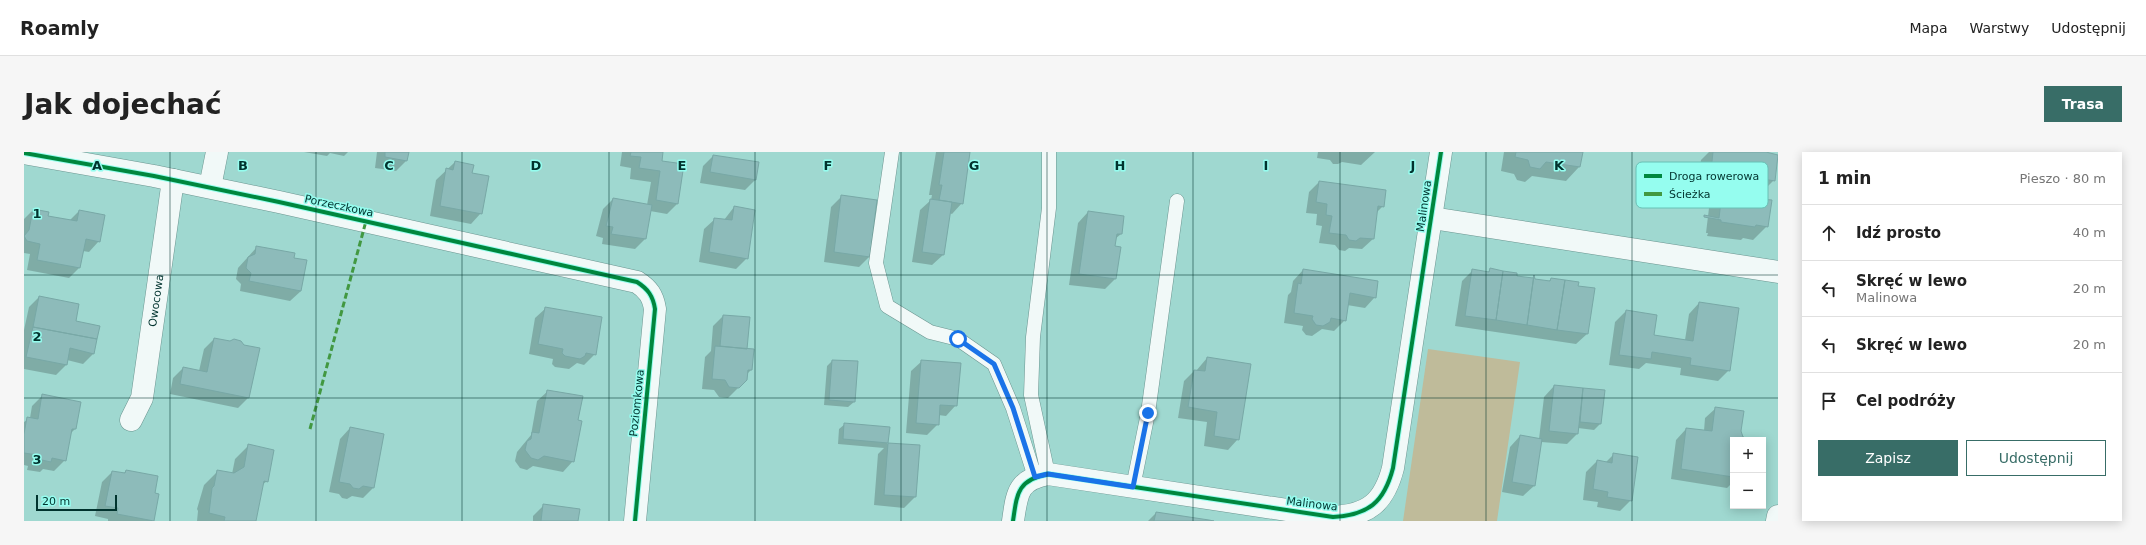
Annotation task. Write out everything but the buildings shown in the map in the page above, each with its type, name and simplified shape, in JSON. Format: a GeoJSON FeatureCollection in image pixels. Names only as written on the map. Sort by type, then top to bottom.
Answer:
{"type":"FeatureCollection","features":[{"type":"Feature","properties":{"kind":"street"},"geometry":{"type":"LineString","coordinates":[[210,187],[217,152]]}},
{"type":"Feature","properties":{"kind":"street","name":"Malinowa"},"geometry":{"type":"LineString","coordinates":[[1041,476],[1133,487],[1333,517],[1352,516],[1367,510],[1380,499],[1389,482],[1393,468],[1441,152]]}},
{"type":"Feature","properties":{"kind":"street","name":"Porzeczkowa"},"geometry":{"type":"LineString","coordinates":[[24,153],[210,187],[616,276],[637,282],[647,289]]}},
{"type":"Feature","properties":{"kind":"street","name":"Owocowa"},"geometry":{"type":"LineString","coordinates":[[131,420],[142,398],[174,180]]}},
{"type":"Feature","properties":{"kind":"street","name":"Malinowa"},"geometry":{"type":"LineString","coordinates":[[1432,218],[1778,272]]}},
{"type":"Feature","properties":{"kind":"street","name":"Poziomkowa"},"geometry":{"type":"LineString","coordinates":[[634,521],[654,322],[653,299],[647,289]]}},
{"type":"Feature","properties":{"kind":"street"},"geometry":{"type":"LineString","coordinates":[[1013,521],[1017,494],[1024,483],[1041,476]]}},
{"type":"Feature","properties":{"kind":"street"},"geometry":{"type":"LineString","coordinates":[[1777,521],[1778,516]]}},
{"type":"Feature","properties":{"kind":"lane"},"geometry":{"type":"LineString","coordinates":[[892,152],[876,263],[886,306],[930,332],[958,339],[994,364],[1041,476]]}},
{"type":"Feature","properties":{"kind":"lane"},"geometry":{"type":"LineString","coordinates":[[1041,476],[1031,396],[1033,337],[1049,208],[1049,152]]}},
{"type":"Feature","properties":{"kind":"lane"},"geometry":{"type":"LineString","coordinates":[[1133,487],[1148,413],[1177,201]]}},
{"type":"Feature","properties":{"kind":"shaded area"},"geometry":{"type":"Polygon","coordinates":[[[1428,349],[1520,362],[1497,521],[1403,521],[1428,349]]]}},
{"type":"Feature","properties":{"kind":"marked path"},"geometry":{"type":"LineString","coordinates":[[310,429],[366,221]]}},
{"type":"Feature","properties":{"kind":"cycle path"},"geometry":{"type":"LineString","coordinates":[[1013,521],[1018,496],[1024,484],[1030,480],[1048,474],[1333,517],[1356,513],[1373,505],[1385,490],[1393,468],[1441,152]]}},
{"type":"Feature","properties":{"kind":"cycle path"},"geometry":{"type":"LineString","coordinates":[[24,153],[154,176],[279,202],[637,282],[649,293],[653,300],[655,309],[635,521]]}},
{"type":"Feature","properties":{"kind":"route"},"geometry":{"type":"LineString","coordinates":[[958,339],[994,364],[1013,408],[1035,477],[1048,474],[1133,487],[1148,413]]}}]}
